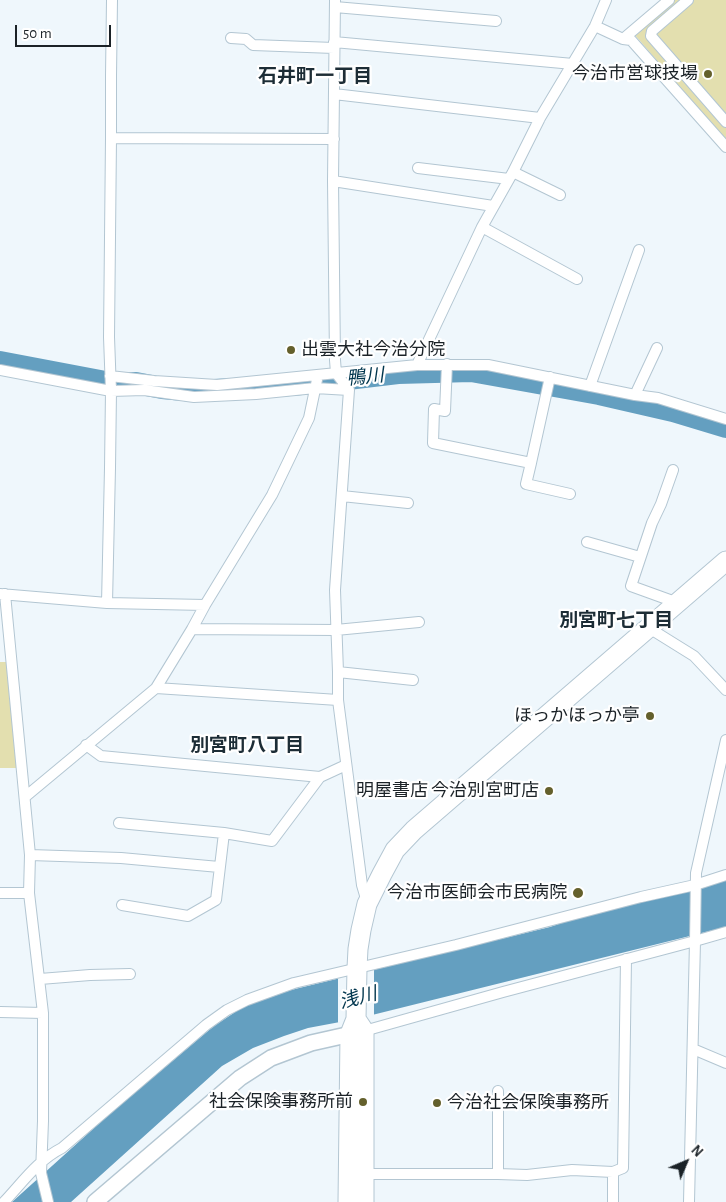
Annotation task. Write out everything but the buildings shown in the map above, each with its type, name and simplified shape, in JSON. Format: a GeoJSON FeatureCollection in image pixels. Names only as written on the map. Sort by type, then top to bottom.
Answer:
{"type":"FeatureCollection","features":[{"type":"Feature","properties":{"kind":"highway"},"geometry":{"type":"LineString","coordinates":[[348,1202],[356,1174],[357,971],[361,930],[367,904],[395,850],[414,830],[726,561]]}},
{"type":"Feature","properties":{"kind":"highway"},"geometry":{"type":"LineString","coordinates":[[356,1174],[364,1202]]}},
{"type":"Feature","properties":{"kind":"street"},"geometry":{"type":"LineString","coordinates":[[107,603],[111,392],[109,337],[112,0]]}},
{"type":"Feature","properties":{"kind":"street"},"geometry":{"type":"LineString","coordinates":[[416,365],[482,227],[540,118],[595,26],[606,0]]}},
{"type":"Feature","properties":{"kind":"street"},"geometry":{"type":"LineString","coordinates":[[623,39],[669,0]]}},
{"type":"Feature","properties":{"kind":"street"},"geometry":{"type":"LineString","coordinates":[[688,0],[652,31],[651,36],[726,122]]}},
{"type":"Feature","properties":{"kind":"street"},"geometry":{"type":"LineString","coordinates":[[367,904],[362,885],[338,700],[335,590],[349,390],[336,373],[333,181],[335,3],[496,21]]}},
{"type":"Feature","properties":{"kind":"street"},"geometry":{"type":"LineString","coordinates":[[595,26],[623,39],[631,40],[726,147]]}},
{"type":"Feature","properties":{"kind":"street"},"geometry":{"type":"LineString","coordinates":[[231,38],[246,39],[253,45],[334,45],[573,64]]}},
{"type":"Feature","properties":{"kind":"street"},"geometry":{"type":"LineString","coordinates":[[334,94],[540,118]]}},
{"type":"Feature","properties":{"kind":"street"},"geometry":{"type":"LineString","coordinates":[[111,138],[334,139]]}},
{"type":"Feature","properties":{"kind":"street"},"geometry":{"type":"LineString","coordinates":[[418,168],[511,175],[560,195]]}},
{"type":"Feature","properties":{"kind":"street"},"geometry":{"type":"LineString","coordinates":[[333,181],[493,206]]}},
{"type":"Feature","properties":{"kind":"street"},"geometry":{"type":"LineString","coordinates":[[482,227],[577,279]]}},
{"type":"Feature","properties":{"kind":"street"},"geometry":{"type":"LineString","coordinates":[[590,386],[639,250]]}},
{"type":"Feature","properties":{"kind":"street"},"geometry":{"type":"LineString","coordinates":[[635,395],[657,348]]}},
{"type":"Feature","properties":{"kind":"street"},"geometry":{"type":"LineString","coordinates":[[447,364],[445,411],[434,409],[433,443],[530,463]]}},
{"type":"Feature","properties":{"kind":"street"},"geometry":{"type":"LineString","coordinates":[[110,376],[217,385],[416,365],[488,365],[658,398],[726,419]]}},
{"type":"Feature","properties":{"kind":"street"},"geometry":{"type":"LineString","coordinates":[[0,370],[111,392],[144,390],[194,397],[256,394],[315,388],[349,390]]}},
{"type":"Feature","properties":{"kind":"street"},"geometry":{"type":"LineString","coordinates":[[25,796],[156,688],[272,494],[309,418],[318,375]]}},
{"type":"Feature","properties":{"kind":"street"},"geometry":{"type":"LineString","coordinates":[[550,377],[526,484],[570,494]]}},
{"type":"Feature","properties":{"kind":"street"},"geometry":{"type":"LineString","coordinates":[[673,470],[652,523],[631,586],[678,603]]}},
{"type":"Feature","properties":{"kind":"street"},"geometry":{"type":"LineString","coordinates":[[342,496],[408,503]]}},
{"type":"Feature","properties":{"kind":"street"},"geometry":{"type":"LineString","coordinates":[[587,542],[640,557]]}},
{"type":"Feature","properties":{"kind":"street"},"geometry":{"type":"LineString","coordinates":[[48,1202],[41,1173],[43,1013],[29,893],[30,855],[25,796],[2,594],[107,603],[206,605]]}},
{"type":"Feature","properties":{"kind":"street"},"geometry":{"type":"LineString","coordinates":[[192,629],[336,630],[419,622]]}},
{"type":"Feature","properties":{"kind":"street"},"geometry":{"type":"LineString","coordinates":[[649,628],[694,656],[726,690]]}},
{"type":"Feature","properties":{"kind":"street"},"geometry":{"type":"LineString","coordinates":[[338,672],[413,680]]}},
{"type":"Feature","properties":{"kind":"street"},"geometry":{"type":"LineString","coordinates":[[156,688],[338,700]]}},
{"type":"Feature","properties":{"kind":"street"},"geometry":{"type":"LineString","coordinates":[[689,1202],[696,873],[726,740]]}},
{"type":"Feature","properties":{"kind":"street"},"geometry":{"type":"LineString","coordinates":[[86,744],[101,756],[320,777]]}},
{"type":"Feature","properties":{"kind":"street"},"geometry":{"type":"LineString","coordinates":[[118,823],[224,833],[272,841],[320,777],[346,765]]}},
{"type":"Feature","properties":{"kind":"street"},"geometry":{"type":"LineString","coordinates":[[122,905],[188,916],[216,900],[224,833]]}},
{"type":"Feature","properties":{"kind":"street"},"geometry":{"type":"LineString","coordinates":[[30,855],[121,858],[219,867]]}},
{"type":"Feature","properties":{"kind":"street"},"geometry":{"type":"LineString","coordinates":[[4,1202],[42,1161],[62,1148],[206,1025],[227,1010],[247,1000],[294,983],[357,971],[641,898],[695,888],[726,875]]}},
{"type":"Feature","properties":{"kind":"street"},"geometry":{"type":"LineString","coordinates":[[0,893],[29,893]]}},
{"type":"Feature","properties":{"kind":"street"},"geometry":{"type":"LineString","coordinates":[[95,1202],[240,1078],[271,1058],[357,1028],[626,960],[695,938],[726,932]]}},
{"type":"Feature","properties":{"kind":"street"},"geometry":{"type":"LineString","coordinates":[[356,1174],[527,1175],[572,1170],[613,1172],[623,1168],[626,960]]}},
{"type":"Feature","properties":{"kind":"street"},"geometry":{"type":"LineString","coordinates":[[40,979],[130,974]]}},
{"type":"Feature","properties":{"kind":"street"},"geometry":{"type":"LineString","coordinates":[[0,1012],[43,1013]]}},
{"type":"Feature","properties":{"kind":"street"},"geometry":{"type":"LineString","coordinates":[[692,1049],[726,1064]]}},
{"type":"Feature","properties":{"kind":"street"},"geometry":{"type":"LineString","coordinates":[[498,1091],[498,1174]]}},
{"type":"Feature","properties":{"kind":"street"},"geometry":{"type":"LineString","coordinates":[[613,1172],[613,1202]]}},
{"type":"Feature","properties":{"kind":"shaded area","name":"今治市営球技場"},"geometry":{"type":"Polygon","coordinates":[[[673,0],[726,0],[726,141],[634,34],[673,0]]]}},
{"type":"Feature","properties":{"kind":"shaded area"},"geometry":{"type":"Polygon","coordinates":[[[0,662],[7,662],[18,768],[0,768],[0,662]]]}},
{"type":"Feature","properties":{"kind":"water","name":"浅川"},"geometry":{"type":"Polygon","coordinates":[[[726,879],[726,927],[356,1019],[308,1028],[284,1036],[253,1048],[222,1066],[71,1202],[12,1202],[113,1111],[214,1026],[243,1007],[291,990],[550,927],[582,916],[726,879]]]}},
{"type":"Feature","properties":{"kind":"pier"},"geometry":{"type":"Polygon","coordinates":[[[374,969],[374,1016],[338,1023],[338,977],[374,969]]]}},
{"type":"Feature","properties":{"kind":"waterway","name":"鴨川"},"geometry":{"type":"LineString","coordinates":[[0,362],[116,384],[136,383],[195,391],[314,383],[398,373],[471,371],[599,394],[673,411],[726,427]]}},
{"type":"Feature","properties":{"kind":"place","name":"今治市営球技場"},"geometry":{"type":"Point","coordinates":[708,74]}},
{"type":"Feature","properties":{"kind":"place","name":"出雲大社今治分院"},"geometry":{"type":"Point","coordinates":[291,350]}},
{"type":"Feature","properties":{"kind":"place","name":"ほっかほっか亭"},"geometry":{"type":"Point","coordinates":[650,716]}},
{"type":"Feature","properties":{"kind":"place","name":"明屋書店 今治別宮町店"},"geometry":{"type":"Point","coordinates":[549,791]}},
{"type":"Feature","properties":{"kind":"place","name":"今治市医師会市民病院"},"geometry":{"type":"Point","coordinates":[578,893]}},
{"type":"Feature","properties":{"kind":"place","name":"社会保険事務所前"},"geometry":{"type":"Point","coordinates":[363,1102]}},
{"type":"Feature","properties":{"kind":"place","name":"今治社会保険事務所"},"geometry":{"type":"Point","coordinates":[437,1103]}},
{"type":"Feature","properties":{"kind":"district","name":"石井町一丁目"},"geometry":{"type":"Point","coordinates":[315,76]}},
{"type":"Feature","properties":{"kind":"district","name":"別宮町七丁目"},"geometry":{"type":"Point","coordinates":[616,620]}},
{"type":"Feature","properties":{"kind":"district","name":"別宮町八丁目"},"geometry":{"type":"Point","coordinates":[247,745]}}]}
